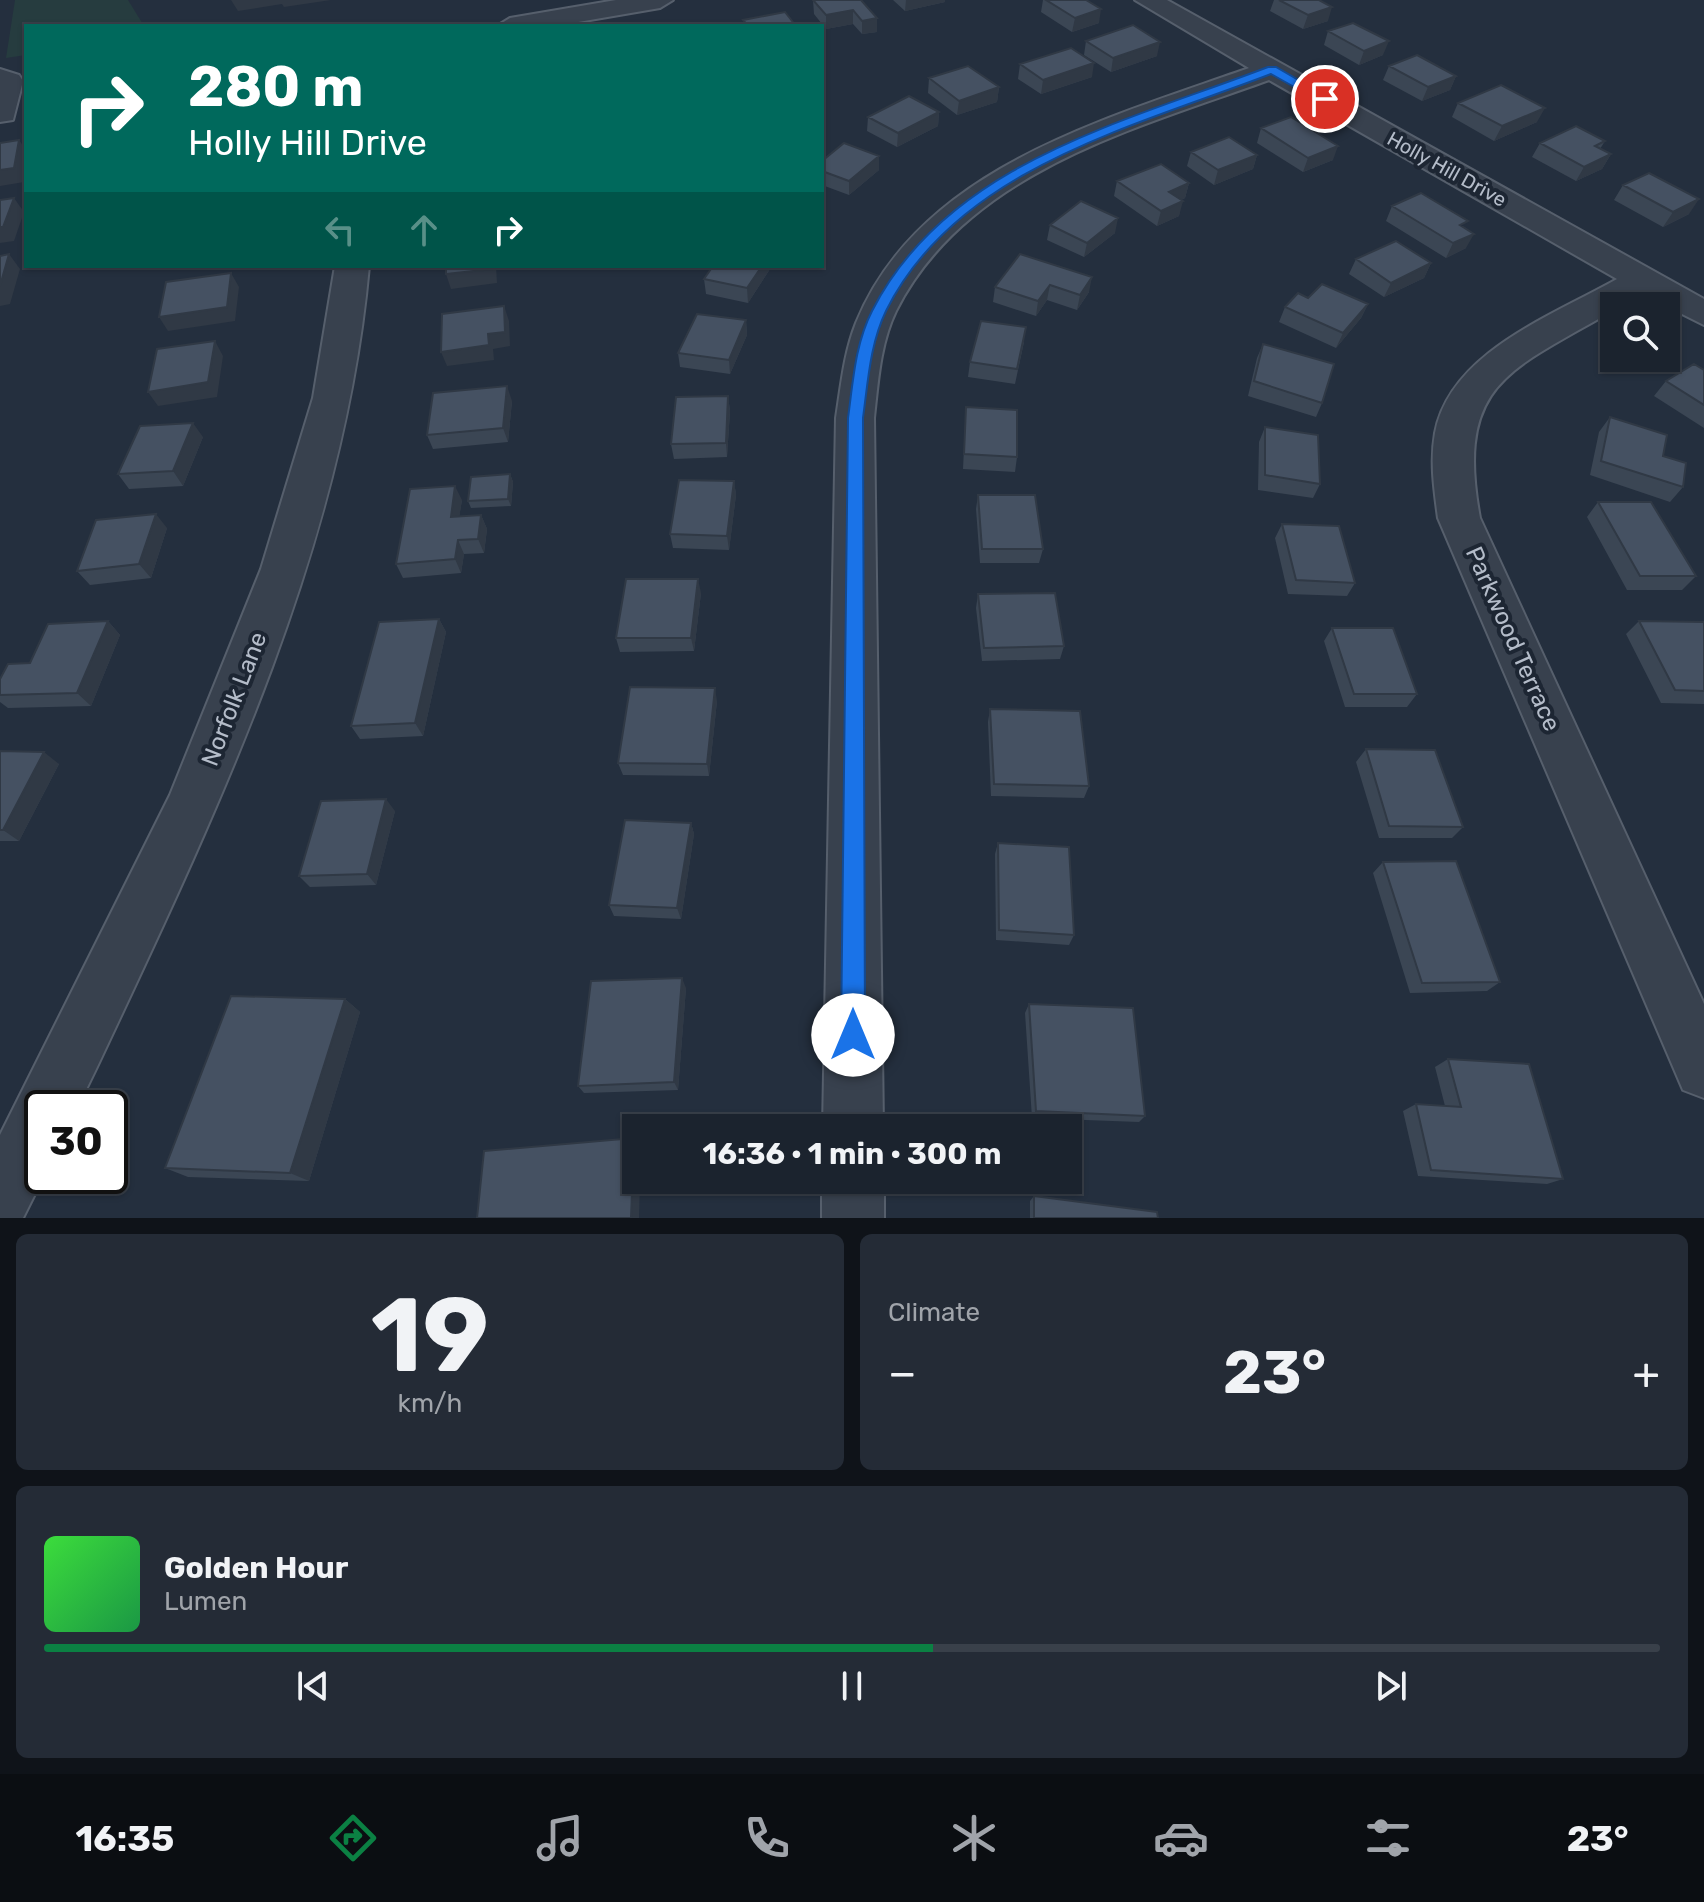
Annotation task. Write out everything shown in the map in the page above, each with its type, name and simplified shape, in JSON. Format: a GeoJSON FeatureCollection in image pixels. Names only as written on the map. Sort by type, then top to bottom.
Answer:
{"type":"FeatureCollection","features":[{"type":"Feature","properties":{"kind":"street"},"geometry":{"type":"LineString","coordinates":[[514,24],[546,10],[660,0]]}},
{"type":"Feature","properties":{"kind":"street","name":"Holly Hill Drive"},"geometry":{"type":"LineString","coordinates":[[1148,0],[1704,314]]}},
{"type":"Feature","properties":{"kind":"street"},"geometry":{"type":"LineString","coordinates":[[853,1114],[855,418],[865,350],[878,312],[900,276],[932,237],[1001,181],[1088,138],[1272,69]]}},
{"type":"Feature","properties":{"kind":"street"},"geometry":{"type":"LineString","coordinates":[[0,77],[9,81],[10,113]]}},
{"type":"Feature","properties":{"kind":"street","name":"Norfolk Lane"},"geometry":{"type":"LineString","coordinates":[[55,1090],[133,934],[233,707],[296,534],[334,391],[352,268]]}},
{"type":"Feature","properties":{"kind":"street","name":"Parkwood Terrace"},"geometry":{"type":"LineString","coordinates":[[1643,279],[1503,359],[1479,381],[1461,408],[1451,442],[1450,476],[1459,518],[1686,987],[1704,1069]]}},
{"type":"Feature","properties":{"kind":"street"},"geometry":{"type":"LineString","coordinates":[[0,1198],[24,1151]]}},
{"type":"Feature","properties":{"kind":"street"},"geometry":{"type":"LineString","coordinates":[[853,1194],[853,1218]]}},
{"type":"Feature","properties":{"kind":"green space"},"geometry":{"type":"Polygon","coordinates":[[[15,0],[128,0],[143,24],[24,24],[24,55],[6,58],[15,0]]]}},
{"type":"Feature","properties":{"kind":"building"},"geometry":{"type":"Polygon","coordinates":[[[813,0],[861,0],[877,18],[862,21],[853,10],[826,15],[813,0]]]}},
{"type":"Feature","properties":{"kind":"building"},"geometry":{"type":"Polygon","coordinates":[[[1046,0],[1086,0],[1101,9],[1075,18],[1046,0]]]}},
{"type":"Feature","properties":{"kind":"building"},"geometry":{"type":"Polygon","coordinates":[[[1279,0],[1319,0],[1332,7],[1308,15],[1279,0]]]}},
{"type":"Feature","properties":{"kind":"building"},"geometry":{"type":"Polygon","coordinates":[[[785,12],[794,24],[746,24],[743,20],[785,12]]]}},
{"type":"Feature","properties":{"kind":"building"},"geometry":{"type":"Polygon","coordinates":[[[1353,23],[1389,41],[1364,51],[1328,31],[1353,23]]]}},
{"type":"Feature","properties":{"kind":"building"},"geometry":{"type":"Polygon","coordinates":[[[1133,25],[1160,42],[1113,58],[1086,41],[1133,25]]]}},
{"type":"Feature","properties":{"kind":"building"},"geometry":{"type":"Polygon","coordinates":[[[1071,48],[1094,63],[1043,80],[1020,64],[1071,48]]]}},
{"type":"Feature","properties":{"kind":"building"},"geometry":{"type":"Polygon","coordinates":[[[1417,55],[1456,76],[1428,87],[1389,66],[1417,55]]]}},
{"type":"Feature","properties":{"kind":"building"},"geometry":{"type":"Polygon","coordinates":[[[968,66],[999,87],[959,101],[929,78],[968,66]]]}},
{"type":"Feature","properties":{"kind":"building"},"geometry":{"type":"Polygon","coordinates":[[[1501,85],[1545,108],[1502,126],[1458,103],[1501,85]]]}},
{"type":"Feature","properties":{"kind":"building"},"geometry":{"type":"Polygon","coordinates":[[[909,96],[939,112],[898,133],[868,117],[909,96]]]}},
{"type":"Feature","properties":{"kind":"building"},"geometry":{"type":"Polygon","coordinates":[[[1291,117],[1338,146],[1308,158],[1261,128],[1291,117]]]}},
{"type":"Feature","properties":{"kind":"building"},"geometry":{"type":"Polygon","coordinates":[[[1576,126],[1605,141],[1595,146],[1611,154],[1584,167],[1540,143],[1576,126]]]}},
{"type":"Feature","properties":{"kind":"building"},"geometry":{"type":"Polygon","coordinates":[[[1229,137],[1257,155],[1218,170],[1191,152],[1229,137]]]}},
{"type":"Feature","properties":{"kind":"building"},"geometry":{"type":"Polygon","coordinates":[[[19,140],[14,168],[0,170],[0,143],[19,140]]]}},
{"type":"Feature","properties":{"kind":"building"},"geometry":{"type":"Polygon","coordinates":[[[844,143],[879,156],[849,181],[824,172],[824,159],[844,143]]]}},
{"type":"Feature","properties":{"kind":"building"},"geometry":{"type":"Polygon","coordinates":[[[1161,164],[1189,183],[1169,192],[1183,201],[1161,211],[1117,181],[1161,164]]]}},
{"type":"Feature","properties":{"kind":"building"},"geometry":{"type":"Polygon","coordinates":[[[1649,173],[1699,199],[1673,212],[1623,185],[1649,173]]]}},
{"type":"Feature","properties":{"kind":"building"},"geometry":{"type":"Polygon","coordinates":[[[1421,193],[1468,221],[1460,225],[1474,234],[1453,243],[1392,206],[1421,193]]]}},
{"type":"Feature","properties":{"kind":"building"},"geometry":{"type":"Polygon","coordinates":[[[14,198],[3,227],[0,227],[0,200],[14,198]]]}},
{"type":"Feature","properties":{"kind":"building"},"geometry":{"type":"Polygon","coordinates":[[[1081,201],[1118,218],[1087,243],[1050,225],[1081,201]]]}},
{"type":"Feature","properties":{"kind":"building"},"geometry":{"type":"Polygon","coordinates":[[[1396,241],[1431,263],[1391,283],[1356,259],[1396,241]]]}},
{"type":"Feature","properties":{"kind":"building"},"geometry":{"type":"Polygon","coordinates":[[[9,254],[0,286],[0,256],[9,254]]]}},
{"type":"Feature","properties":{"kind":"building"},"geometry":{"type":"Polygon","coordinates":[[[1020,254],[1092,277],[1080,295],[1050,285],[1038,301],[995,287],[1020,254]]]}},
{"type":"Feature","properties":{"kind":"building"},"geometry":{"type":"Polygon","coordinates":[[[446,268],[492,268],[492,269],[446,274],[446,268]]]}},
{"type":"Feature","properties":{"kind":"building"},"geometry":{"type":"Polygon","coordinates":[[[712,268],[761,268],[747,288],[704,279],[712,268]]]}},
{"type":"Feature","properties":{"kind":"building"},"geometry":{"type":"Polygon","coordinates":[[[231,273],[227,307],[159,317],[166,282],[231,273]]]}},
{"type":"Feature","properties":{"kind":"building"},"geometry":{"type":"Polygon","coordinates":[[[1322,284],[1368,304],[1343,333],[1285,307],[1298,293],[1308,298],[1322,284]]]}},
{"type":"Feature","properties":{"kind":"building"},"geometry":{"type":"Polygon","coordinates":[[[504,306],[505,332],[488,334],[489,345],[441,352],[442,314],[504,306]]]}},
{"type":"Feature","properties":{"kind":"building"},"geometry":{"type":"Polygon","coordinates":[[[697,314],[746,320],[729,360],[678,353],[697,314]]]}},
{"type":"Feature","properties":{"kind":"building"},"geometry":{"type":"Polygon","coordinates":[[[981,321],[1026,327],[1017,369],[970,362],[981,321]]]}},
{"type":"Feature","properties":{"kind":"building"},"geometry":{"type":"Polygon","coordinates":[[[215,341],[208,382],[148,392],[157,349],[215,341]]]}},
{"type":"Feature","properties":{"kind":"building"},"geometry":{"type":"Polygon","coordinates":[[[1263,344],[1334,364],[1322,403],[1254,381],[1263,344]]]}},
{"type":"Feature","properties":{"kind":"building"},"geometry":{"type":"Polygon","coordinates":[[[1694,364],[1704,370],[1704,405],[1666,381],[1694,364]]]}},
{"type":"Feature","properties":{"kind":"building"},"geometry":{"type":"Polygon","coordinates":[[[507,386],[503,428],[427,435],[433,393],[507,386]]]}},
{"type":"Feature","properties":{"kind":"building"},"geometry":{"type":"Polygon","coordinates":[[[728,396],[726,443],[671,444],[676,397],[728,396]]]}},
{"type":"Feature","properties":{"kind":"building"},"geometry":{"type":"Polygon","coordinates":[[[966,407],[1017,410],[1017,457],[964,454],[966,407]]]}},
{"type":"Feature","properties":{"kind":"building"},"geometry":{"type":"Polygon","coordinates":[[[1610,417],[1667,435],[1663,456],[1686,463],[1683,487],[1601,461],[1610,417]]]}},
{"type":"Feature","properties":{"kind":"building"},"geometry":{"type":"Polygon","coordinates":[[[193,423],[173,471],[118,474],[140,426],[193,423]]]}},
{"type":"Feature","properties":{"kind":"building"},"geometry":{"type":"Polygon","coordinates":[[[1265,427],[1318,435],[1320,484],[1265,475],[1265,427]]]}},
{"type":"Feature","properties":{"kind":"building"},"geometry":{"type":"Polygon","coordinates":[[[510,474],[508,499],[468,501],[471,477],[510,474]]]}},
{"type":"Feature","properties":{"kind":"building"},"geometry":{"type":"Polygon","coordinates":[[[679,480],[734,481],[727,536],[670,534],[679,480]]]}},
{"type":"Feature","properties":{"kind":"building"},"geometry":{"type":"Polygon","coordinates":[[[455,486],[451,517],[481,515],[478,539],[458,540],[455,559],[396,564],[410,489],[455,486]]]}},
{"type":"Feature","properties":{"kind":"building"},"geometry":{"type":"Polygon","coordinates":[[[978,495],[1035,495],[1043,549],[982,549],[978,495]]]}},
{"type":"Feature","properties":{"kind":"building"},"geometry":{"type":"Polygon","coordinates":[[[1598,502],[1651,502],[1696,576],[1640,576],[1598,502]]]}},
{"type":"Feature","properties":{"kind":"building"},"geometry":{"type":"Polygon","coordinates":[[[156,514],[139,564],[77,571],[96,520],[156,514]]]}},
{"type":"Feature","properties":{"kind":"building"},"geometry":{"type":"Polygon","coordinates":[[[1282,524],[1339,526],[1355,583],[1296,580],[1282,524]]]}},
{"type":"Feature","properties":{"kind":"building"},"geometry":{"type":"Polygon","coordinates":[[[626,579],[698,579],[691,638],[616,638],[626,579]]]}},
{"type":"Feature","properties":{"kind":"building"},"geometry":{"type":"Polygon","coordinates":[[[1055,593],[1064,646],[984,648],[978,594],[1055,593]]]}},
{"type":"Feature","properties":{"kind":"building"},"geometry":{"type":"Polygon","coordinates":[[[439,619],[415,723],[351,726],[379,622],[439,619]]]}},
{"type":"Feature","properties":{"kind":"building"},"geometry":{"type":"Polygon","coordinates":[[[108,621],[77,693],[0,695],[0,679],[8,664],[30,663],[48,624],[108,621]]]}},
{"type":"Feature","properties":{"kind":"building"},"geometry":{"type":"Polygon","coordinates":[[[1639,621],[1704,622],[1704,691],[1675,690],[1639,621]]]}},
{"type":"Feature","properties":{"kind":"building"},"geometry":{"type":"Polygon","coordinates":[[[1332,628],[1393,628],[1417,694],[1354,694],[1332,628]]]}},
{"type":"Feature","properties":{"kind":"building"},"geometry":{"type":"Polygon","coordinates":[[[630,687],[715,688],[707,764],[618,763],[630,687]]]}},
{"type":"Feature","properties":{"kind":"building"},"geometry":{"type":"Polygon","coordinates":[[[990,709],[1080,711],[1089,786],[994,784],[990,709]]]}},
{"type":"Feature","properties":{"kind":"building"},"geometry":{"type":"Polygon","coordinates":[[[1366,749],[1435,750],[1463,827],[1389,826],[1366,749]]]}},
{"type":"Feature","properties":{"kind":"building"},"geometry":{"type":"Polygon","coordinates":[[[0,751],[44,752],[3,830],[0,830],[0,751]]]}},
{"type":"Feature","properties":{"kind":"building"},"geometry":{"type":"Polygon","coordinates":[[[386,799],[367,874],[299,876],[321,801],[386,799]]]}},
{"type":"Feature","properties":{"kind":"building"},"geometry":{"type":"Polygon","coordinates":[[[625,820],[691,823],[677,908],[609,905],[625,820]]]}},
{"type":"Feature","properties":{"kind":"building"},"geometry":{"type":"Polygon","coordinates":[[[998,843],[1069,847],[1074,935],[999,930],[998,843]]]}},
{"type":"Feature","properties":{"kind":"building"},"geometry":{"type":"Polygon","coordinates":[[[1456,861],[1500,982],[1422,983],[1383,862],[1456,861]]]}},
{"type":"Feature","properties":{"kind":"building"},"geometry":{"type":"Polygon","coordinates":[[[682,978],[674,1082],[578,1086],[591,981],[682,978]]]}},
{"type":"Feature","properties":{"kind":"building"},"geometry":{"type":"Polygon","coordinates":[[[231,996],[345,999],[290,1173],[165,1168],[231,996]]]}},
{"type":"Feature","properties":{"kind":"building"},"geometry":{"type":"Polygon","coordinates":[[[1029,1004],[1133,1008],[1145,1116],[1036,1111],[1029,1004]]]}},
{"type":"Feature","properties":{"kind":"building"},"geometry":{"type":"Polygon","coordinates":[[[1448,1059],[1529,1064],[1563,1179],[1431,1170],[1416,1104],[1461,1107],[1448,1059]]]}},
{"type":"Feature","properties":{"kind":"building"},"geometry":{"type":"Polygon","coordinates":[[[622,1139],[622,1194],[632,1194],[631,1218],[477,1218],[484,1151],[622,1139]]]}},
{"type":"Feature","properties":{"kind":"building"},"geometry":{"type":"Polygon","coordinates":[[[1034,1196],[1157,1212],[1158,1218],[1034,1218],[1034,1196]]]}},
{"type":"Feature","properties":{"kind":"route"},"geometry":{"type":"LineString","coordinates":[[853,1035],[855,418],[865,350],[878,312],[900,276],[932,237],[969,203],[1044,157],[1272,69],[1325,99]]}}]}
